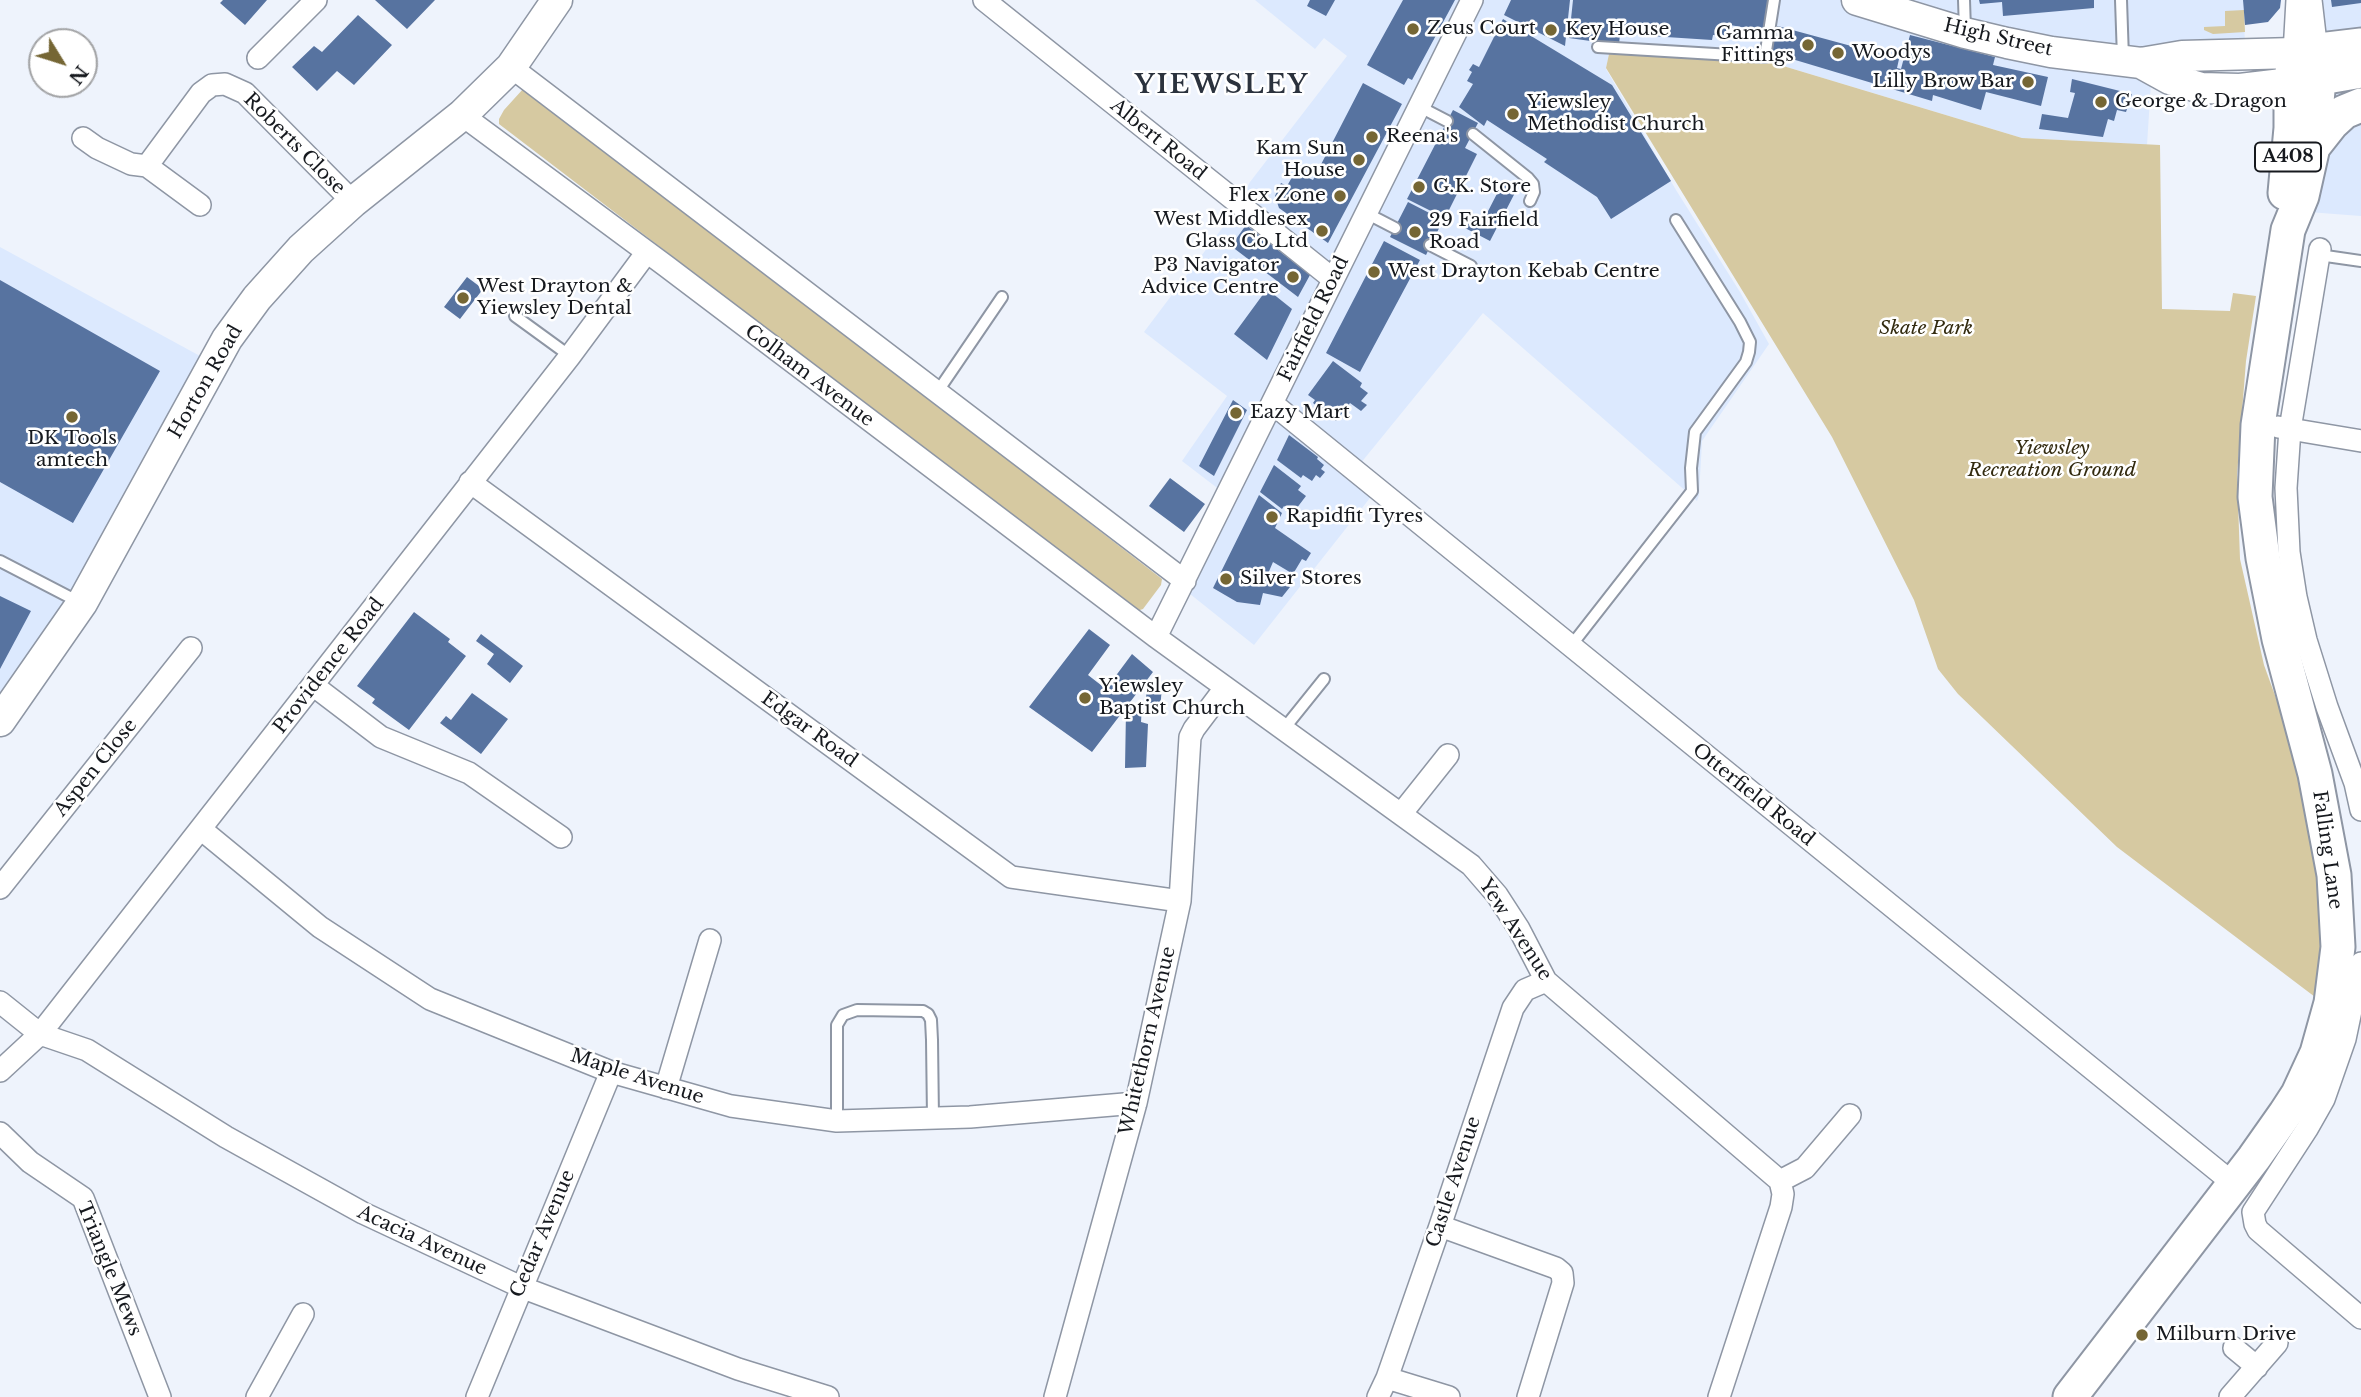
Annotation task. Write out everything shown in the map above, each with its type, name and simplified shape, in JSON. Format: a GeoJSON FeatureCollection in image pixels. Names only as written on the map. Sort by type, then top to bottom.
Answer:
{"type":"FeatureCollection","features":[{"type":"Feature","properties":{"kind":"main road","name":"High Street"},"geometry":{"type":"LineString","coordinates":[[2305,67],[2361,45]]}},
{"type":"Feature","properties":{"kind":"main road","name":"High Street"},"geometry":{"type":"LineString","coordinates":[[2305,67],[2361,71]]}},
{"type":"Feature","properties":{"kind":"main road","name":"Falling Lane"},"geometry":{"type":"LineString","coordinates":[[2288,230],[2302,196],[2313,148],[2305,67]]}},
{"type":"Feature","properties":{"kind":"main road","name":"Falling Lane"},"geometry":{"type":"LineString","coordinates":[[2070,1397],[2245,1195],[2274,1130],[2307,1075],[2326,1027],[2334,984],[2338,947],[2335,891],[2326,823],[2279,639],[2263,558],[2256,497],[2274,427],[2288,230],[2284,211],[2291,128],[2305,67]]}},
{"type":"Feature","properties":{"kind":"main road"},"geometry":{"type":"LineString","coordinates":[[2313,148],[2344,112],[2361,105]]}},
{"type":"Feature","properties":{"kind":"street","name":"Horton Road"},"geometry":{"type":"LineString","coordinates":[[1,716],[82,603],[228,339],[257,298],[301,248],[353,202],[462,116],[511,67],[557,0]]}},
{"type":"Feature","properties":{"kind":"street","name":"Albert Road"},"geometry":{"type":"LineString","coordinates":[[984,0],[1333,279]]}},
{"type":"Feature","properties":{"kind":"street","name":"Fairfield Road"},"geometry":{"type":"LineString","coordinates":[[1156,638],[1472,0]]}},
{"type":"Feature","properties":{"kind":"street","name":"High Street"},"geometry":{"type":"LineString","coordinates":[[1857,0],[1965,33],[2051,52],[2132,62],[2170,79],[2202,88],[2240,89],[2305,67]]}},
{"type":"Feature","properties":{"kind":"street"},"geometry":{"type":"LineString","coordinates":[[2297,0],[2305,67]]}},
{"type":"Feature","properties":{"kind":"street"},"geometry":{"type":"LineString","coordinates":[[2305,67],[2311,0]]}},
{"type":"Feature","properties":{"kind":"street"},"geometry":{"type":"LineString","coordinates":[[258,58],[304,4]]}},
{"type":"Feature","properties":{"kind":"street"},"geometry":{"type":"LineString","coordinates":[[511,67],[1185,581]]}},
{"type":"Feature","properties":{"kind":"street","name":"Roberts Close"},"geometry":{"type":"LineString","coordinates":[[147,166],[201,93],[212,85],[225,84],[245,93],[353,202]]}},
{"type":"Feature","properties":{"kind":"street","name":"Colham Avenue"},"geometry":{"type":"LineString","coordinates":[[462,116],[1156,638]]}},
{"type":"Feature","properties":{"kind":"street"},"geometry":{"type":"LineString","coordinates":[[83,138],[97,148],[131,164],[147,166],[200,205]]}},
{"type":"Feature","properties":{"kind":"street","name":"Falling Lane"},"geometry":{"type":"LineString","coordinates":[[2320,252],[2274,427],[2286,488],[2289,552],[2296,597],[2323,694],[2355,783],[2361,810]]}},
{"type":"Feature","properties":{"kind":"street","name":"Providence Road"},"geometry":{"type":"LineString","coordinates":[[0,1071],[40,1034],[202,830],[647,253]]}},
{"type":"Feature","properties":{"kind":"street","name":"Otterfield Road"},"geometry":{"type":"LineString","coordinates":[[1273,404],[2245,1195]]}},
{"type":"Feature","properties":{"kind":"street"},"geometry":{"type":"LineString","coordinates":[[2274,427],[2361,441]]}},
{"type":"Feature","properties":{"kind":"street","name":"Edgar Road"},"geometry":{"type":"LineString","coordinates":[[470,482],[1011,877],[1180,901]]}},
{"type":"Feature","properties":{"kind":"street","name":"Yew Avenue"},"geometry":{"type":"LineString","coordinates":[[1156,638],[1471,865],[1497,895],[1519,929],[1546,981],[1780,1181]]}},
{"type":"Feature","properties":{"kind":"street","name":"Aspen Close"},"geometry":{"type":"LineString","coordinates":[[0,888],[191,648]]}},
{"type":"Feature","properties":{"kind":"street"},"geometry":{"type":"LineString","coordinates":[[314,686],[381,737],[469,773],[561,837]]}},
{"type":"Feature","properties":{"kind":"street","name":"Whitethorn Avenue"},"geometry":{"type":"LineString","coordinates":[[1055,1397],[1136,1103],[1180,901],[1190,737],[1225,688]]}},
{"type":"Feature","properties":{"kind":"street"},"geometry":{"type":"LineString","coordinates":[[1401,814],[1448,755]]}},
{"type":"Feature","properties":{"kind":"street","name":"Maple Avenue"},"geometry":{"type":"LineString","coordinates":[[202,830],[320,928],[430,999],[611,1072],[731,1106],[837,1121],[970,1117],[1136,1103]]}},
{"type":"Feature","properties":{"kind":"street"},"geometry":{"type":"LineString","coordinates":[[666,1088],[710,940]]}},
{"type":"Feature","properties":{"kind":"street","name":"Falling Lane"},"geometry":{"type":"LineString","coordinates":[[2245,1195],[2307,1129],[2324,1100],[2345,1039],[2361,963]]}},
{"type":"Feature","properties":{"kind":"street","name":"Castle Avenue"},"geometry":{"type":"LineString","coordinates":[[1383,1387],[1513,1008],[1525,990],[1546,981]]}},
{"type":"Feature","properties":{"kind":"street"},"geometry":{"type":"LineString","coordinates":[[0,1002],[40,1034]]}},
{"type":"Feature","properties":{"kind":"street","name":"Acacia Avenue"},"geometry":{"type":"LineString","coordinates":[[40,1034],[87,1050],[226,1138],[363,1213],[521,1287],[738,1369],[828,1397]]}},
{"type":"Feature","properties":{"kind":"street","name":"Cedar Avenue"},"geometry":{"type":"LineString","coordinates":[[477,1397],[611,1072]]}},
{"type":"Feature","properties":{"kind":"street"},"geometry":{"type":"LineString","coordinates":[[1718,1397],[1781,1207],[1783,1194],[1780,1181],[1805,1168],[1850,1115]]}},
{"type":"Feature","properties":{"kind":"street","name":"Triangle Mews"},"geometry":{"type":"LineString","coordinates":[[0,1133],[30,1162],[83,1198],[160,1397]]}},
{"type":"Feature","properties":{"kind":"street"},"geometry":{"type":"LineString","coordinates":[[2245,1195],[2259,1230],[2361,1318]]}},
{"type":"Feature","properties":{"kind":"street"},"geometry":{"type":"LineString","coordinates":[[1440,1226],[1558,1269],[1562,1273],[1563,1283],[1528,1397]]}},
{"type":"Feature","properties":{"kind":"street"},"geometry":{"type":"LineString","coordinates":[[257,1397],[303,1314]]}},
{"type":"Feature","properties":{"kind":"street"},"geometry":{"type":"LineString","coordinates":[[2230,1397],[2277,1343]]}},
{"type":"Feature","properties":{"kind":"street"},"geometry":{"type":"LineString","coordinates":[[2234,1348],[2257,1367]]}},
{"type":"Feature","properties":{"kind":"street"},"geometry":{"type":"LineString","coordinates":[[1383,1387],[1449,1397]]}},
{"type":"Feature","properties":{"kind":"lane"},"geometry":{"type":"LineString","coordinates":[[1598,47],[1765,57],[1774,0]]}},
{"type":"Feature","properties":{"kind":"lane"},"geometry":{"type":"LineString","coordinates":[[1964,0],[1965,33]]}},
{"type":"Feature","properties":{"kind":"lane"},"geometry":{"type":"LineString","coordinates":[[2121,0],[2132,62]]}},
{"type":"Feature","properties":{"kind":"lane"},"geometry":{"type":"LineString","coordinates":[[1420,107],[1447,121]]}},
{"type":"Feature","properties":{"kind":"lane"},"geometry":{"type":"LineString","coordinates":[[1473,134],[1528,178],[1534,191],[1531,201]]}},
{"type":"Feature","properties":{"kind":"lane"},"geometry":{"type":"LineString","coordinates":[[1366,213],[1395,228]]}},
{"type":"Feature","properties":{"kind":"lane"},"geometry":{"type":"LineString","coordinates":[[1570,647],[1692,491],[1691,468],[1695,432],[1745,362],[1749,352],[1750,342],[1740,322],[1675,220]]}},
{"type":"Feature","properties":{"kind":"lane"},"geometry":{"type":"LineString","coordinates":[[1430,245],[1471,266]]}},
{"type":"Feature","properties":{"kind":"lane"},"geometry":{"type":"LineString","coordinates":[[2320,252],[2361,261]]}},
{"type":"Feature","properties":{"kind":"lane"},"geometry":{"type":"LineString","coordinates":[[938,391],[1002,297]]}},
{"type":"Feature","properties":{"kind":"lane"},"geometry":{"type":"LineString","coordinates":[[515,316],[569,356]]}},
{"type":"Feature","properties":{"kind":"lane"},"geometry":{"type":"LineString","coordinates":[[0,561],[82,603]]}},
{"type":"Feature","properties":{"kind":"lane"},"geometry":{"type":"LineString","coordinates":[[1283,730],[1324,679]]}},
{"type":"Feature","properties":{"kind":"lane"},"geometry":{"type":"LineString","coordinates":[[837,1121],[837,1025],[843,1015],[857,1010],[923,1011],[928,1014],[932,1040],[933,1118]]}},
{"type":"Feature","properties":{"kind":"shaded area"},"geometry":{"type":"Polygon","coordinates":[[[1255,0],[1847,0],[2152,67],[2147,145],[2022,138],[1770,62],[1609,54],[1606,69],[1769,344],[1702,441],[1697,501],[1483,313],[1360,464],[1381,484],[1254,645],[1185,590],[1229,497],[1182,461],[1227,396],[1144,332],[1232,215],[1250,182],[1347,56],[1324,38],[1315,49],[1255,0]]]}},
{"type":"Feature","properties":{"kind":"shaded area"},"geometry":{"type":"Polygon","coordinates":[[[1865,0],[2243,0],[2246,66],[2120,59],[1865,0]]]}},
{"type":"Feature","properties":{"kind":"shaded area"},"geometry":{"type":"Polygon","coordinates":[[[2305,0],[2361,0],[2361,216],[2295,211],[2305,0]]]}},
{"type":"Feature","properties":{"kind":"shaded area"},"geometry":{"type":"Polygon","coordinates":[[[0,247],[211,362],[0,714],[0,247]]]}},
{"type":"Feature","properties":{"kind":"green space"},"geometry":{"type":"Polygon","coordinates":[[[2244,10],[2245,32],[2213,34],[2204,30],[2204,27],[2225,26],[2225,11],[2244,10]]]}},
{"type":"Feature","properties":{"kind":"green space","name":"Yiewsley Recreation Ground"},"geometry":{"type":"Polygon","coordinates":[[[1609,54],[1770,62],[2022,138],[2160,145],[2162,309],[2230,311],[2233,293],[2256,296],[2246,361],[2237,475],[2240,559],[2264,665],[2309,789],[2327,934],[2319,1000],[2117,847],[1958,694],[1938,669],[1914,600],[1832,437],[1606,68],[1609,54]]]}},
{"type":"Feature","properties":{"kind":"green space"},"geometry":{"type":"Polygon","coordinates":[[[523,89],[527,89],[1162,579],[1161,585],[1143,609],[1137,611],[499,124],[504,110],[523,89]]]}},
{"type":"Feature","properties":{"kind":"building"},"geometry":{"type":"Polygon","coordinates":[[[223,0],[267,0],[245,25],[220,3],[223,0]]]}},
{"type":"Feature","properties":{"kind":"building"},"geometry":{"type":"Polygon","coordinates":[[[375,0],[435,0],[407,29],[375,0]]]}},
{"type":"Feature","properties":{"kind":"building"},"geometry":{"type":"Polygon","coordinates":[[[1310,0],[1335,0],[1326,16],[1307,6],[1310,0]]]}},
{"type":"Feature","properties":{"kind":"building","name":"Zeus Court"},"geometry":{"type":"Polygon","coordinates":[[[1403,0],[1455,0],[1412,80],[1408,78],[1404,85],[1367,65],[1403,0]]]}},
{"type":"Feature","properties":{"kind":"building","name":"Key House"},"geometry":{"type":"Polygon","coordinates":[[[1511,0],[1570,0],[1565,46],[1504,15],[1511,0]]]}},
{"type":"Feature","properties":{"kind":"building"},"geometry":{"type":"Polygon","coordinates":[[[1573,0],[1769,0],[1764,31],[1730,25],[1728,36],[1713,35],[1712,40],[1620,34],[1619,45],[1569,38],[1573,0]]]}},
{"type":"Feature","properties":{"kind":"building"},"geometry":{"type":"Polygon","coordinates":[[[1979,0],[2094,0],[2094,8],[2003,16],[2002,2],[1980,4],[1979,0]]]}},
{"type":"Feature","properties":{"kind":"building"},"geometry":{"type":"Polygon","coordinates":[[[2243,0],[2281,0],[2280,8],[2268,22],[2245,25],[2243,0]]]}},
{"type":"Feature","properties":{"kind":"building"},"geometry":{"type":"Polygon","coordinates":[[[2331,0],[2361,0],[2361,3],[2332,7],[2331,0]]]}},
{"type":"Feature","properties":{"kind":"building"},"geometry":{"type":"Polygon","coordinates":[[[358,15],[392,45],[354,85],[337,71],[317,91],[292,67],[314,46],[322,52],[358,15]]]}},
{"type":"Feature","properties":{"kind":"building"},"geometry":{"type":"Polygon","coordinates":[[[1503,19],[1612,85],[1671,181],[1611,219],[1597,197],[1544,162],[1547,159],[1487,120],[1484,126],[1459,107],[1473,84],[1467,81],[1472,72],[1469,70],[1473,64],[1479,67],[1503,19]]]}},
{"type":"Feature","properties":{"kind":"building"},"geometry":{"type":"Polygon","coordinates":[[[1774,25],[1899,59],[1897,68],[1901,69],[1910,35],[1995,57],[1993,65],[2048,77],[2041,106],[1986,92],[1981,110],[1933,95],[1932,101],[1772,53],[1774,25]]]}},
{"type":"Feature","properties":{"kind":"building","name":"George & Dragon"},"geometry":{"type":"Polygon","coordinates":[[[2072,79],[2132,94],[2126,112],[2117,110],[2114,121],[2108,119],[2103,137],[2039,129],[2042,114],[2068,118],[2075,93],[2070,92],[2072,79]]]}},
{"type":"Feature","properties":{"kind":"building"},"geometry":{"type":"Polygon","coordinates":[[[1363,83],[1402,104],[1328,243],[1279,208],[1275,196],[1281,183],[1287,186],[1295,172],[1313,180],[1363,83]]]}},
{"type":"Feature","properties":{"kind":"building"},"geometry":{"type":"Polygon","coordinates":[[[1453,110],[1478,123],[1465,148],[1477,154],[1445,218],[1407,199],[1453,110]]]}},
{"type":"Feature","properties":{"kind":"building"},"geometry":{"type":"Polygon","coordinates":[[[1504,180],[1518,187],[1490,241],[1465,228],[1468,221],[1461,218],[1464,211],[1483,221],[1504,180]]]}},
{"type":"Feature","properties":{"kind":"building","name":"29 Fairfield Road"},"geometry":{"type":"Polygon","coordinates":[[[1408,202],[1443,220],[1426,255],[1390,237],[1408,202]]]}},
{"type":"Feature","properties":{"kind":"building"},"geometry":{"type":"Polygon","coordinates":[[[1246,225],[1310,275],[1298,297],[1231,246],[1246,225]]]}},
{"type":"Feature","properties":{"kind":"building"},"geometry":{"type":"Polygon","coordinates":[[[1384,241],[1420,260],[1360,372],[1326,353],[1384,241]]]}},
{"type":"Feature","properties":{"kind":"building","name":"West Drayton & Yiewsley Dental"},"geometry":{"type":"Polygon","coordinates":[[[467,277],[483,289],[460,319],[444,307],[467,277]]]}},
{"type":"Feature","properties":{"kind":"building"},"geometry":{"type":"Polygon","coordinates":[[[0,280],[160,371],[73,523],[0,482],[0,280]]]}},
{"type":"Feature","properties":{"kind":"building"},"geometry":{"type":"Polygon","coordinates":[[[1267,289],[1292,309],[1267,360],[1234,334],[1267,289]]]}},
{"type":"Feature","properties":{"kind":"building"},"geometry":{"type":"Polygon","coordinates":[[[1333,361],[1362,383],[1360,387],[1368,393],[1361,401],[1367,405],[1361,411],[1350,403],[1336,421],[1313,403],[1315,400],[1308,395],[1333,361]]]}},
{"type":"Feature","properties":{"kind":"building"},"geometry":{"type":"Polygon","coordinates":[[[1233,400],[1247,410],[1214,476],[1199,466],[1233,400]]]}},
{"type":"Feature","properties":{"kind":"building"},"geometry":{"type":"Polygon","coordinates":[[[1289,435],[1318,457],[1324,465],[1321,469],[1325,472],[1320,478],[1316,475],[1312,481],[1303,475],[1301,478],[1277,460],[1289,435]]]}},
{"type":"Feature","properties":{"kind":"building"},"geometry":{"type":"Polygon","coordinates":[[[1274,465],[1301,486],[1298,490],[1306,496],[1293,513],[1284,506],[1282,509],[1260,492],[1274,465]]]}},
{"type":"Feature","properties":{"kind":"building"},"geometry":{"type":"Polygon","coordinates":[[[1170,478],[1205,504],[1184,532],[1149,506],[1170,478]]]}},
{"type":"Feature","properties":{"kind":"building"},"geometry":{"type":"Polygon","coordinates":[[[1259,495],[1282,513],[1275,528],[1311,553],[1306,561],[1302,559],[1293,574],[1273,562],[1267,576],[1290,587],[1282,597],[1263,593],[1260,605],[1237,602],[1213,588],[1259,495]]]}},
{"type":"Feature","properties":{"kind":"building"},"geometry":{"type":"Polygon","coordinates":[[[0,596],[31,611],[0,669],[0,596]]]}},
{"type":"Feature","properties":{"kind":"building"},"geometry":{"type":"Polygon","coordinates":[[[414,612],[450,639],[448,642],[466,656],[409,730],[372,703],[375,699],[357,686],[414,612]]]}},
{"type":"Feature","properties":{"kind":"building","name":"Yiewsley Baptist Church"},"geometry":{"type":"Polygon","coordinates":[[[1089,629],[1110,645],[1088,675],[1106,689],[1132,654],[1153,672],[1092,752],[1029,707],[1089,629]]]}},
{"type":"Feature","properties":{"kind":"building"},"geometry":{"type":"Polygon","coordinates":[[[481,634],[523,666],[510,683],[487,664],[494,654],[476,641],[481,634]]]}},
{"type":"Feature","properties":{"kind":"building"},"geometry":{"type":"Polygon","coordinates":[[[1147,687],[1162,687],[1160,709],[1145,709],[1147,687]]]}},
{"type":"Feature","properties":{"kind":"building"},"geometry":{"type":"Polygon","coordinates":[[[472,693],[508,719],[481,754],[440,723],[446,716],[451,720],[472,693]]]}},
{"type":"Feature","properties":{"kind":"building"},"geometry":{"type":"Polygon","coordinates":[[[1131,704],[1142,704],[1141,722],[1148,724],[1146,767],[1125,768],[1126,711],[1131,704]]]}},
{"type":"Feature","properties":{"kind":"place","name":"Zeus Court"},"geometry":{"type":"Point","coordinates":[1413,29]}},
{"type":"Feature","properties":{"kind":"place","name":"Key House"},"geometry":{"type":"Point","coordinates":[1551,30]}},
{"type":"Feature","properties":{"kind":"place","name":"Gamma Fittings"},"geometry":{"type":"Point","coordinates":[1808,45]}},
{"type":"Feature","properties":{"kind":"place","name":"Woodys"},"geometry":{"type":"Point","coordinates":[1838,53]}},
{"type":"Feature","properties":{"kind":"place","name":"Lilly Brow Bar"},"geometry":{"type":"Point","coordinates":[2028,82]}},
{"type":"Feature","properties":{"kind":"place","name":"George & Dragon"},"geometry":{"type":"Point","coordinates":[2101,102]}},
{"type":"Feature","properties":{"kind":"place","name":"Yiewsley Methodist Church"},"geometry":{"type":"Point","coordinates":[1513,114]}},
{"type":"Feature","properties":{"kind":"place","name":"Reena's"},"geometry":{"type":"Point","coordinates":[1372,137]}},
{"type":"Feature","properties":{"kind":"place","name":"Kam Sun House"},"geometry":{"type":"Point","coordinates":[1359,160]}},
{"type":"Feature","properties":{"kind":"place","name":"G.K. Store"},"geometry":{"type":"Point","coordinates":[1419,187]}},
{"type":"Feature","properties":{"kind":"place","name":"Flex Zone"},"geometry":{"type":"Point","coordinates":[1340,196]}},
{"type":"Feature","properties":{"kind":"place","name":"West Middlesex Glass Co Ltd"},"geometry":{"type":"Point","coordinates":[1322,231]}},
{"type":"Feature","properties":{"kind":"place","name":"29 Fairfield Road"},"geometry":{"type":"Point","coordinates":[1415,232]}},
{"type":"Feature","properties":{"kind":"place","name":"West Drayton Kebab Centre"},"geometry":{"type":"Point","coordinates":[1374,272]}},
{"type":"Feature","properties":{"kind":"place","name":"P3 Navigator Advice Centre"},"geometry":{"type":"Point","coordinates":[1293,277]}},
{"type":"Feature","properties":{"kind":"place","name":"West Drayton & Yiewsley Dental"},"geometry":{"type":"Point","coordinates":[463,298]}},
{"type":"Feature","properties":{"kind":"place","name":"Eazy Mart"},"geometry":{"type":"Point","coordinates":[1236,413]}},
{"type":"Feature","properties":{"kind":"place","name":"DK Tools amtech"},"geometry":{"type":"Point","coordinates":[72,417]}},
{"type":"Feature","properties":{"kind":"place","name":"Rapidfit Tyres"},"geometry":{"type":"Point","coordinates":[1272,517]}},
{"type":"Feature","properties":{"kind":"place","name":"Silver Stores"},"geometry":{"type":"Point","coordinates":[1226,579]}},
{"type":"Feature","properties":{"kind":"place","name":"Yiewsley Baptist Church"},"geometry":{"type":"Point","coordinates":[1085,698]}},
{"type":"Feature","properties":{"kind":"place","name":"Milburn Drive"},"geometry":{"type":"Point","coordinates":[2142,1335]}},
{"type":"Feature","properties":{"kind":"district","name":"YIEWSLEY"},"geometry":{"type":"Point","coordinates":[1222,86]}},
{"type":"Feature","properties":{"kind":"park label","name":"Skate Park"},"geometry":{"type":"Point","coordinates":[1926,329]}}]}
